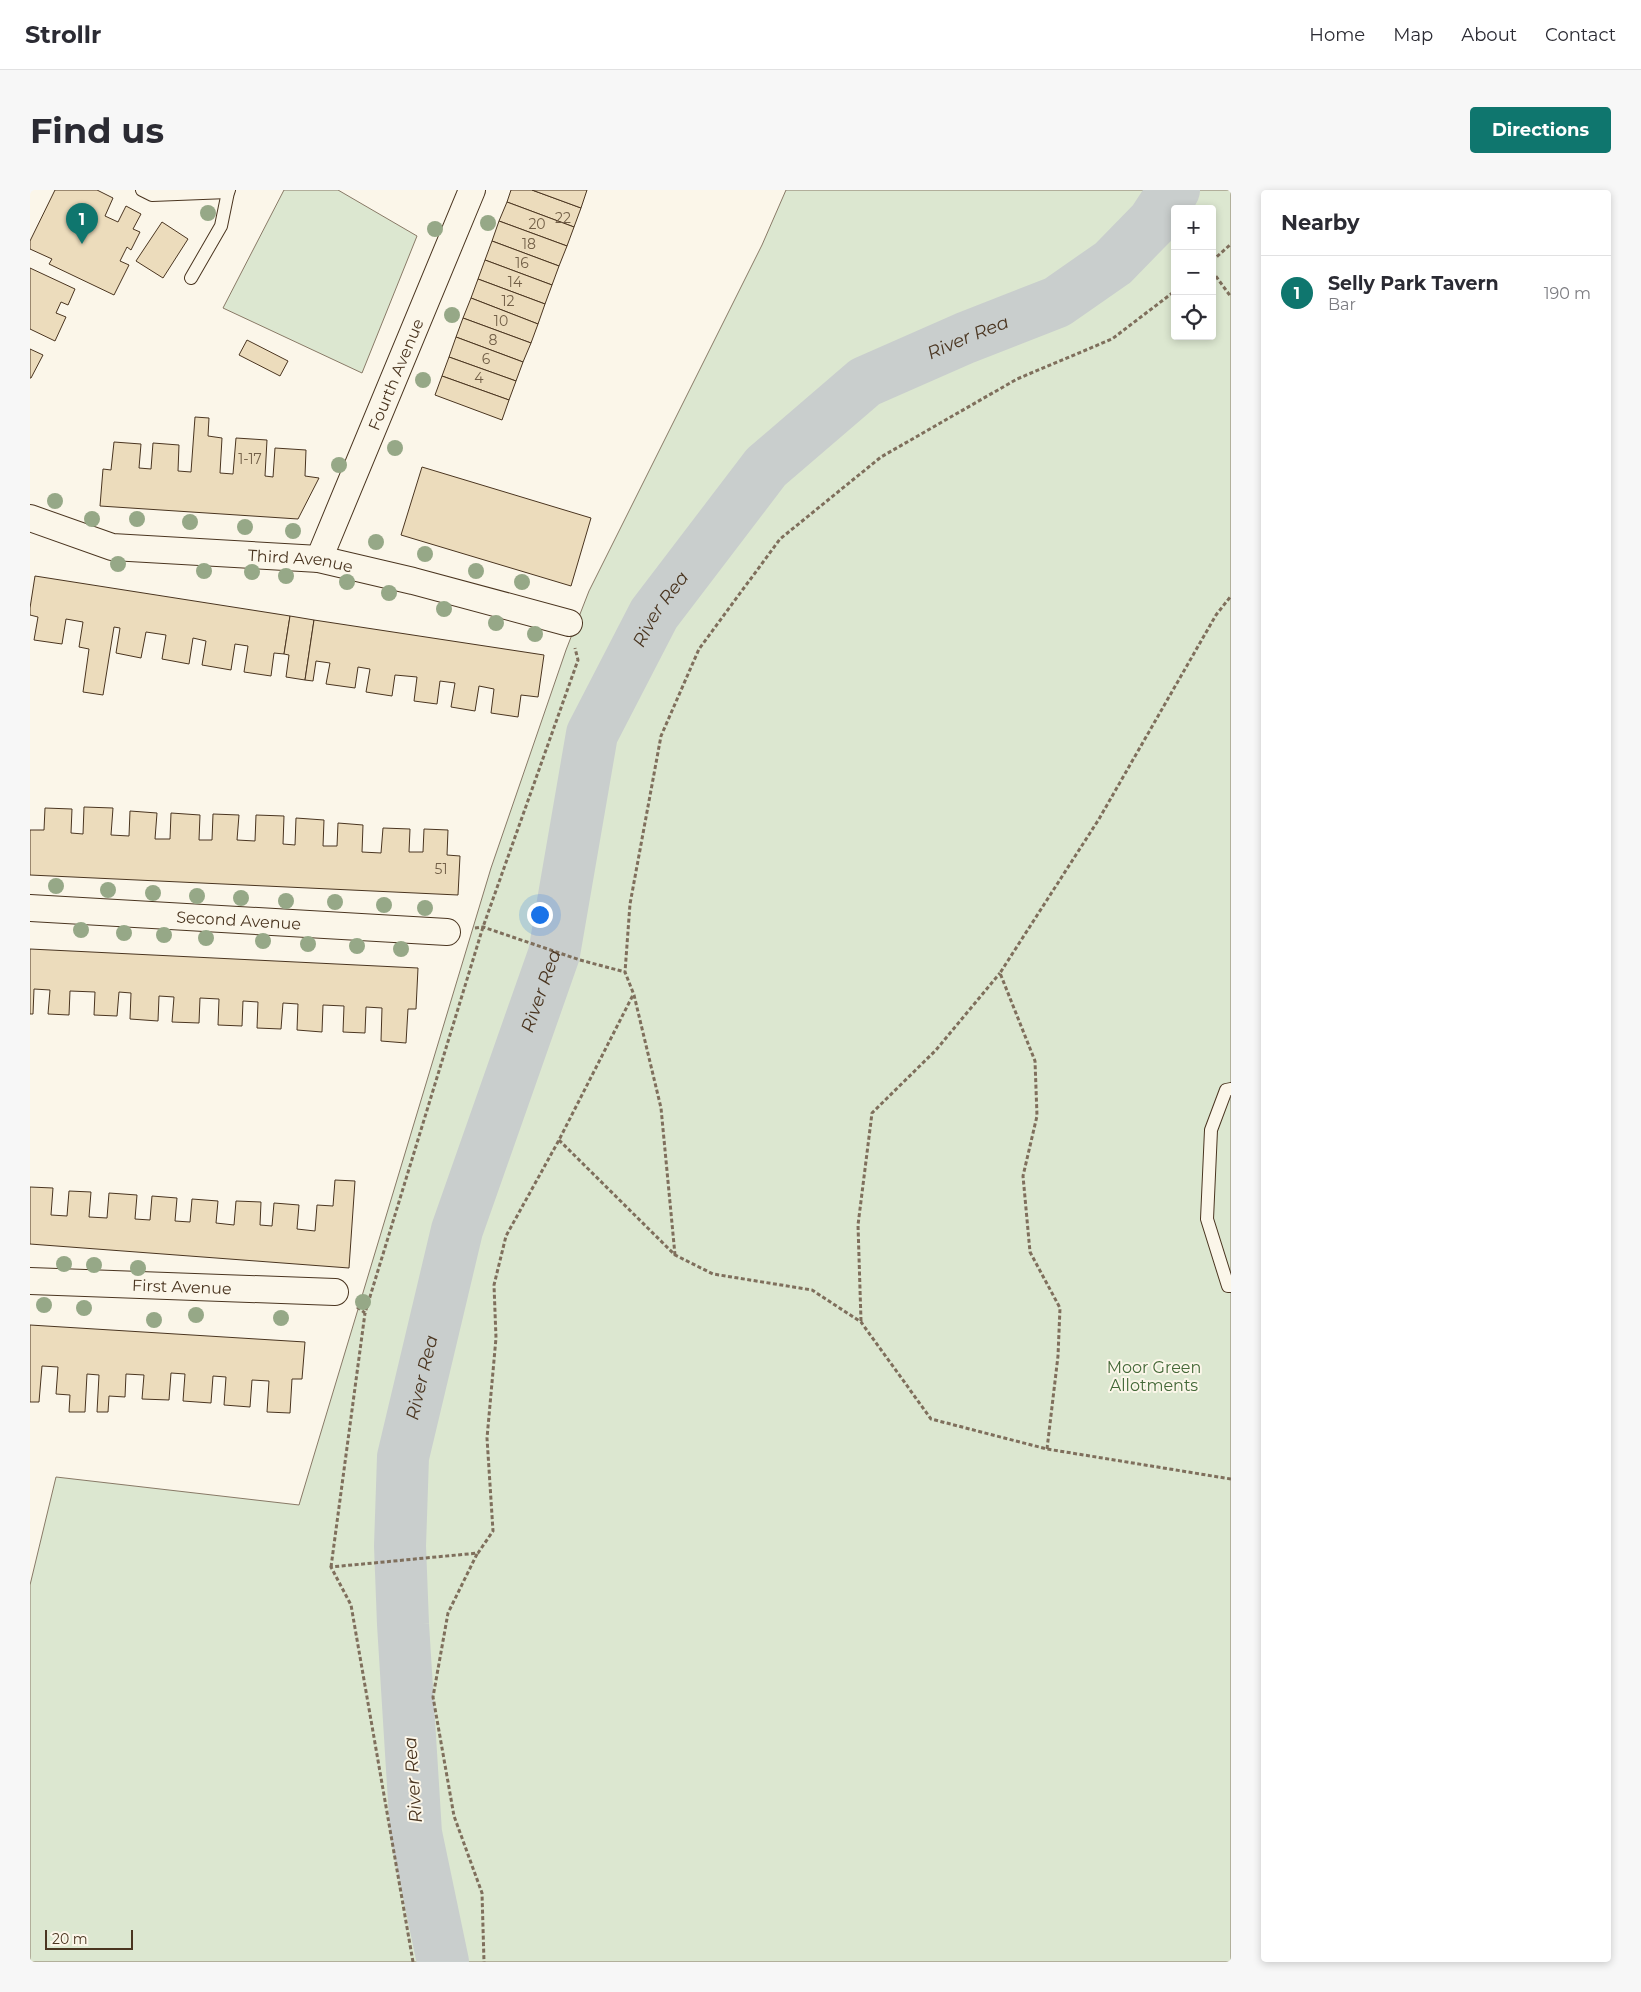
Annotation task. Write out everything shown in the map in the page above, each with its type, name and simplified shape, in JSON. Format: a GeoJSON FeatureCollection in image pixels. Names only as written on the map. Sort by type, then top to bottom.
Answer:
{"type":"FeatureCollection","features":[{"type":"Feature","properties":{"kind":"street","name":"Fourth Avenue"},"geometry":{"type":"LineString","coordinates":[[319,559],[472,190]]}},
{"type":"Feature","properties":{"kind":"street","name":"Third Avenue"},"geometry":{"type":"LineString","coordinates":[[30,518],[112,547],[319,559],[413,581],[569,624]]}},
{"type":"Feature","properties":{"kind":"street","name":"Second Avenue"},"geometry":{"type":"LineString","coordinates":[[30,908],[447,932]]}},
{"type":"Feature","properties":{"kind":"street","name":"First Avenue"},"geometry":{"type":"LineString","coordinates":[[30,1281],[336,1292]]}},
{"type":"Feature","properties":{"kind":"lane"},"geometry":{"type":"LineString","coordinates":[[142,190],[152,195],[229,191],[221,226],[191,278]]}},
{"type":"Feature","properties":{"kind":"lane"},"geometry":{"type":"LineString","coordinates":[[1231,1090],[1226,1090],[1211,1130],[1207,1219],[1228,1286],[1231,1286]]}},
{"type":"Feature","properties":{"kind":"path"},"geometry":{"type":"LineString","coordinates":[[1216,257],[1231,244]]}},
{"type":"Feature","properties":{"kind":"path"},"geometry":{"type":"LineString","coordinates":[[1216,277],[1231,298]]}},
{"type":"Feature","properties":{"kind":"path"},"geometry":{"type":"LineString","coordinates":[[675,1256],[661,1108],[634,995],[625,972],[630,904],[661,736],[699,649],[780,539],[880,457],[1017,380],[1112,339],[1171,294]]}},
{"type":"Feature","properties":{"kind":"path"},"geometry":{"type":"LineString","coordinates":[[861,1322],[858,1225],[872,1113],[936,1050],[1000,972],[1099,819],[1216,615],[1231,596]]}},
{"type":"Feature","properties":{"kind":"path"},"geometry":{"type":"LineString","coordinates":[[413,1962],[352,1605],[331,1567],[366,1313],[483,927],[578,660],[569,624]]}},
{"type":"Feature","properties":{"kind":"path"},"geometry":{"type":"LineString","coordinates":[[483,927],[580,960],[625,972]]}},
{"type":"Feature","properties":{"kind":"path"},"geometry":{"type":"LineString","coordinates":[[1000,972],[1035,1061],[1037,1116],[1023,1176],[1030,1252],[1060,1308],[1058,1356],[1048,1449]]}},
{"type":"Feature","properties":{"kind":"path"},"geometry":{"type":"LineString","coordinates":[[484,1962],[482,1893],[454,1816],[433,1697],[448,1613],[478,1554],[493,1531],[487,1438],[496,1338],[494,1285],[506,1236],[559,1140],[634,995]]}},
{"type":"Feature","properties":{"kind":"path"},"geometry":{"type":"LineString","coordinates":[[559,1140],[675,1256],[713,1274],[812,1290],[861,1322],[931,1419],[1048,1449],[1231,1479]]}},
{"type":"Feature","properties":{"kind":"path"},"geometry":{"type":"LineString","coordinates":[[336,1292],[366,1313]]}},
{"type":"Feature","properties":{"kind":"path"},"geometry":{"type":"LineString","coordinates":[[331,1567],[478,1554]]}},
{"type":"Feature","properties":{"kind":"green space"},"geometry":{"type":"Polygon","coordinates":[[[284,190],[338,190],[417,236],[362,373],[223,308],[284,190]]]}},
{"type":"Feature","properties":{"kind":"green space","name":"Moor Green Allotments"},"geometry":{"type":"Polygon","coordinates":[[[786,190],[1231,190],[1231,1962],[30,1962],[30,1585],[56,1477],[299,1505],[491,868],[566,650],[589,591],[762,245],[786,190]]]}},
{"type":"Feature","properties":{"kind":"building"},"geometry":{"type":"Polygon","coordinates":[[[55,190],[97,190],[113,198],[105,216],[118,222],[126,206],[141,214],[133,229],[140,232],[131,250],[127,247],[120,261],[129,265],[114,295],[49,264],[52,259],[30,249],[30,241],[55,190]]]}},
{"type":"Feature","properties":{"kind":"building"},"geometry":{"type":"Polygon","coordinates":[[[511,190],[532,190],[581,208],[574,227],[507,202],[511,190]]]}},
{"type":"Feature","properties":{"kind":"building"},"geometry":{"type":"Polygon","coordinates":[[[532,190],[587,190],[581,208],[532,190]]]}},
{"type":"Feature","properties":{"kind":"building"},"geometry":{"type":"Polygon","coordinates":[[[507,202],[574,227],[567,246],[499,221],[507,202]]]}},
{"type":"Feature","properties":{"kind":"building"},"geometry":{"type":"Polygon","coordinates":[[[499,221],[567,246],[559,266],[492,241],[499,221]]]}},
{"type":"Feature","properties":{"kind":"building"},"geometry":{"type":"Polygon","coordinates":[[[162,222],[188,239],[163,278],[136,261],[162,222]]]}},
{"type":"Feature","properties":{"kind":"building"},"geometry":{"type":"Polygon","coordinates":[[[492,241],[559,266],[552,285],[485,260],[492,241]]]}},
{"type":"Feature","properties":{"kind":"building"},"geometry":{"type":"Polygon","coordinates":[[[485,260],[552,285],[545,304],[478,279],[485,260]]]}},
{"type":"Feature","properties":{"kind":"building"},"geometry":{"type":"Polygon","coordinates":[[[30,268],[75,289],[68,305],[61,302],[56,313],[66,317],[55,341],[30,329],[30,268]]]}},
{"type":"Feature","properties":{"kind":"building"},"geometry":{"type":"Polygon","coordinates":[[[478,279],[545,304],[538,324],[471,298],[478,279]]]}},
{"type":"Feature","properties":{"kind":"building"},"geometry":{"type":"Polygon","coordinates":[[[471,298],[538,324],[531,343],[463,318],[471,298]]]}},
{"type":"Feature","properties":{"kind":"building"},"geometry":{"type":"Polygon","coordinates":[[[463,318],[531,343],[523,362],[456,337],[463,318]]]}},
{"type":"Feature","properties":{"kind":"building"},"geometry":{"type":"Polygon","coordinates":[[[456,337],[523,362],[516,381],[449,357],[456,337]]]}},
{"type":"Feature","properties":{"kind":"building"},"geometry":{"type":"Polygon","coordinates":[[[247,340],[288,361],[280,376],[239,355],[247,340]]]}},
{"type":"Feature","properties":{"kind":"building"},"geometry":{"type":"Polygon","coordinates":[[[30,349],[43,355],[31,378],[30,378],[30,349]]]}},
{"type":"Feature","properties":{"kind":"building"},"geometry":{"type":"Polygon","coordinates":[[[449,357],[516,381],[509,400],[442,376],[449,357]]]}},
{"type":"Feature","properties":{"kind":"building"},"geometry":{"type":"Polygon","coordinates":[[[442,376],[509,400],[502,420],[435,395],[442,376]]]}},
{"type":"Feature","properties":{"kind":"building"},"geometry":{"type":"Polygon","coordinates":[[[195,417],[209,418],[208,436],[222,438],[220,473],[233,474],[236,438],[267,440],[265,476],[273,477],[275,448],[306,450],[305,476],[319,478],[298,519],[100,506],[103,469],[111,470],[114,442],[141,444],[139,468],[151,469],[153,443],[179,445],[178,471],[191,472],[195,417]]]}},
{"type":"Feature","properties":{"kind":"building"},"geometry":{"type":"Polygon","coordinates":[[[422,467],[591,518],[571,586],[401,535],[422,467]]]}},
{"type":"Feature","properties":{"kind":"building"},"geometry":{"type":"Polygon","coordinates":[[[35,576],[290,616],[284,654],[274,653],[271,676],[244,672],[248,646],[235,644],[231,670],[202,665],[206,641],[193,638],[189,664],[162,659],[166,635],[146,632],[141,658],[116,653],[120,628],[114,627],[103,695],[83,692],[89,649],[79,647],[83,622],[66,619],[62,644],[34,640],[38,617],[30,615],[30,608],[35,576]]]}},
{"type":"Feature","properties":{"kind":"building"},"geometry":{"type":"Polygon","coordinates":[[[290,616],[314,620],[305,680],[286,677],[289,655],[284,654],[290,616]]]}},
{"type":"Feature","properties":{"kind":"building"},"geometry":{"type":"Polygon","coordinates":[[[314,620],[544,655],[538,697],[521,695],[518,717],[491,713],[494,689],[479,686],[475,711],[451,707],[455,683],[440,681],[437,704],[414,701],[417,677],[395,675],[392,696],[366,692],[370,669],[358,667],[355,688],[326,684],[330,663],[316,661],[313,681],[305,680],[314,620]]]}},
{"type":"Feature","properties":{"kind":"building"},"geometry":{"type":"Polygon","coordinates":[[[84,807],[113,808],[111,835],[129,836],[130,811],[157,813],[155,839],[170,839],[171,813],[200,815],[199,840],[212,840],[213,814],[239,815],[237,840],[255,841],[256,815],[284,816],[283,844],[295,845],[296,818],[324,820],[323,846],[337,846],[338,823],[363,825],[362,852],[381,853],[383,828],[410,829],[409,852],[423,852],[424,829],[448,830],[447,855],[460,856],[458,895],[30,875],[30,830],[44,830],[45,808],[72,809],[71,833],[83,834],[84,807]]]}},
{"type":"Feature","properties":{"kind":"building"},"geometry":{"type":"Polygon","coordinates":[[[30,949],[418,968],[416,1009],[408,1009],[406,1043],[381,1041],[382,1008],[366,1007],[365,1033],[343,1032],[344,1006],[323,1005],[322,1032],[297,1030],[298,1004],[283,1003],[281,1029],[257,1028],[258,1002],[243,1001],[242,1026],[218,1025],[219,999],[200,998],[199,1023],[172,1022],[174,997],[159,996],[158,1021],[130,1019],[131,993],[119,992],[117,1016],[94,1015],[95,992],[70,991],[69,1015],[48,1014],[50,990],[34,989],[33,1014],[30,1014],[30,949]]]}},
{"type":"Feature","properties":{"kind":"building"},"geometry":{"type":"Polygon","coordinates":[[[335,1180],[355,1181],[349,1268],[30,1244],[30,1187],[53,1188],[51,1215],[67,1216],[69,1191],[91,1192],[89,1217],[107,1218],[109,1193],[137,1195],[135,1219],[150,1220],[152,1196],[177,1198],[175,1221],[190,1222],[192,1199],[218,1201],[216,1223],[234,1225],[236,1201],[261,1202],[260,1225],[272,1226],[274,1203],[299,1205],[297,1229],[315,1231],[317,1205],[333,1206],[335,1180]]]}},
{"type":"Feature","properties":{"kind":"building"},"geometry":{"type":"Polygon","coordinates":[[[30,1325],[305,1342],[302,1379],[292,1379],[290,1413],[267,1412],[269,1381],[252,1380],[250,1407],[224,1405],[226,1377],[213,1376],[211,1403],[183,1401],[185,1374],[171,1373],[169,1400],[142,1399],[144,1375],[126,1374],[125,1397],[109,1396],[108,1412],[97,1412],[99,1375],[87,1374],[85,1412],[69,1412],[70,1395],[56,1394],[58,1367],[42,1366],[39,1402],[30,1402],[30,1325]]]}},
{"type":"Feature","properties":{"kind":"waterway","name":"River Rea"},"geometry":{"type":"LineString","coordinates":[[443,1962],[416,1833],[400,1546],[403,1457],[457,1230],[554,954],[592,734],[654,614],[766,467],[865,382],[965,338],[1057,302],[1113,263],[1153,222],[1174,190]]}},
{"type":"Feature","properties":{"kind":"place","name":"Selly Park Tavern"},"geometry":{"type":"Point","coordinates":[82,244]}}]}
